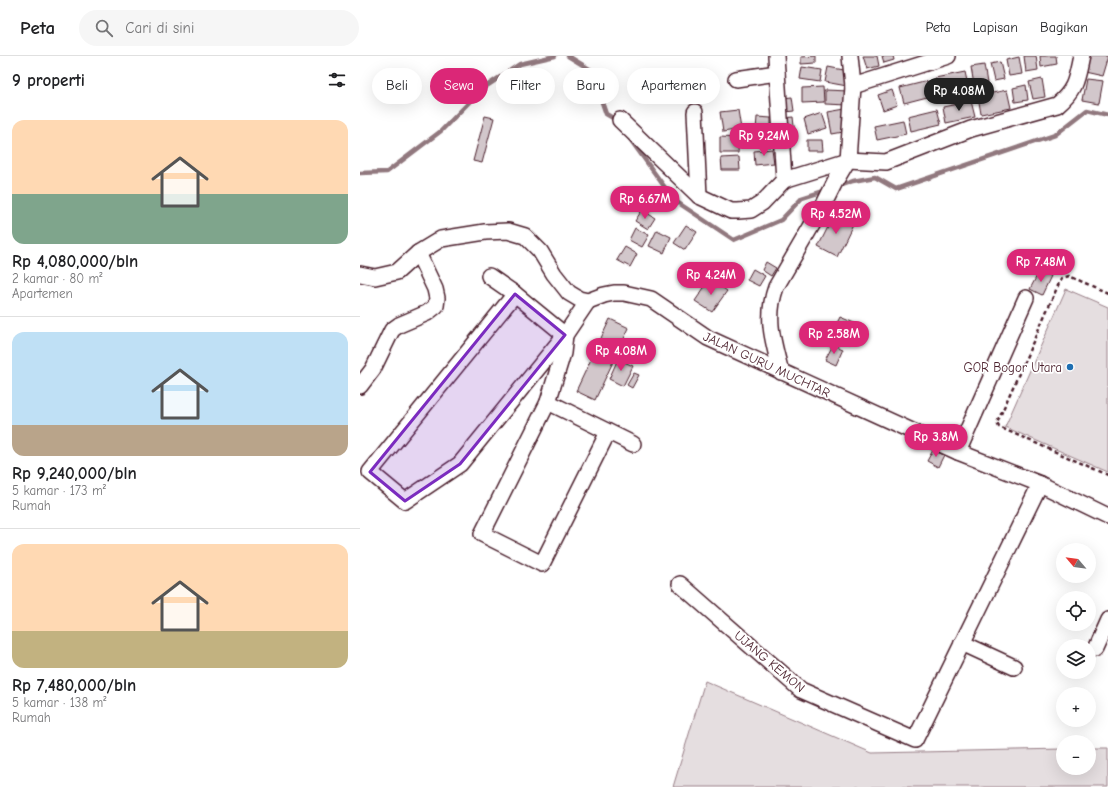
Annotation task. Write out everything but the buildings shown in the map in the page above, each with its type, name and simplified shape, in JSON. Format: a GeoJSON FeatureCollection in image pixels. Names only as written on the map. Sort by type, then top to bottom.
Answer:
{"type":"FeatureCollection","features":[{"type":"Feature","properties":{"kind":"street"},"geometry":{"type":"LineString","coordinates":[[776,56],[784,180]]}},
{"type":"Feature","properties":{"kind":"street"},"geometry":{"type":"LineString","coordinates":[[782,372],[772,337],[770,311],[772,298],[776,287],[823,206],[834,182],[848,160],[853,86],[850,56]]}},
{"type":"Feature","properties":{"kind":"street"},"geometry":{"type":"LineString","coordinates":[[853,86],[948,56]]}},
{"type":"Feature","properties":{"kind":"street"},"geometry":{"type":"LineString","coordinates":[[620,120],[698,196],[732,211],[744,211],[751,210],[762,203],[784,180],[848,160],[886,162],[971,129],[1057,105],[1067,97],[1075,84],[1081,56]]}},
{"type":"Feature","properties":{"kind":"street"},"geometry":{"type":"LineString","coordinates":[[736,79],[777,73]]}},
{"type":"Feature","properties":{"kind":"street"},"geometry":{"type":"LineString","coordinates":[[695,112],[698,196]]}},
{"type":"Feature","properties":{"kind":"street"},"geometry":{"type":"LineString","coordinates":[[360,274],[374,277],[397,272],[418,253],[441,240],[485,232],[508,231],[525,236],[540,251],[554,274],[569,292],[579,299],[588,301],[565,335],[460,464],[405,501],[365,468],[514,294]]}},
{"type":"Feature","properties":{"kind":"street"},"geometry":{"type":"LineString","coordinates":[[360,386],[373,369],[392,330],[399,325],[427,313],[436,306],[437,298],[435,289],[418,253]]}},
{"type":"Feature","properties":{"kind":"street"},"geometry":{"type":"LineString","coordinates":[[489,276],[565,335]]}},
{"type":"Feature","properties":{"kind":"street","name":"JALAN GURU MUCHTAR"},"geometry":{"type":"LineString","coordinates":[[588,301],[614,293],[624,293],[651,299],[708,338],[958,452],[1040,484],[1108,517]]}},
{"type":"Feature","properties":{"kind":"street"},"geometry":{"type":"LineString","coordinates":[[958,452],[1026,298]]}},
{"type":"Feature","properties":{"kind":"street"},"geometry":{"type":"LineString","coordinates":[[565,335],[563,353],[548,402],[482,534],[542,564],[608,432]]}},
{"type":"Feature","properties":{"kind":"street"},"geometry":{"type":"LineString","coordinates":[[548,402],[633,444]]}},
{"type":"Feature","properties":{"kind":"street"},"geometry":{"type":"LineString","coordinates":[[1014,667],[962,643],[1040,484]]}},
{"type":"Feature","properties":{"kind":"street","name":"UJANG KEMON"},"geometry":{"type":"LineString","coordinates":[[680,584],[801,690],[915,740],[962,643]]}},
{"type":"Feature","properties":{"kind":"street"},"geometry":{"type":"LineString","coordinates":[[1096,647],[1108,620]]}},
{"type":"Feature","properties":{"kind":"path"},"geometry":{"type":"LineString","coordinates":[[1108,293],[1069,276],[1062,278],[1056,288],[997,423],[999,427],[1108,475]]}},
{"type":"Feature","properties":{"kind":"highlighted area"},"geometry":{"type":"Polygon","coordinates":[[[515,294],[565,335],[460,464],[405,501],[370,472],[515,294]]]}},
{"type":"Feature","properties":{"kind":"shaded area","name":"GOR Bogor Utara"},"geometry":{"type":"Polygon","coordinates":[[[1066,289],[1108,307],[1108,472],[1005,427],[1066,289]]]}},
{"type":"Feature","properties":{"kind":"shaded area"},"geometry":{"type":"Polygon","coordinates":[[[705,681],[872,753],[1056,749],[1056,775],[1096,775],[1096,748],[1108,748],[1108,787],[673,787],[705,681]]]}},
{"type":"Feature","properties":{"kind":"waterway"},"geometry":{"type":"LineString","coordinates":[[360,173],[387,172],[441,131],[482,89],[520,64],[555,56]]}},
{"type":"Feature","properties":{"kind":"waterway"},"geometry":{"type":"LineString","coordinates":[[568,56],[591,70],[606,114],[618,121]]}},
{"type":"Feature","properties":{"kind":"waterway"},"geometry":{"type":"LineString","coordinates":[[836,187],[853,181],[875,177],[896,189],[1055,135],[1087,110],[1108,115]]}},
{"type":"Feature","properties":{"kind":"waterway"},"geometry":{"type":"LineString","coordinates":[[627,135],[674,200],[734,240],[781,220],[802,198],[827,190]]}},
{"type":"Feature","properties":{"kind":"place","name":"GOR Bogor Utara"},"geometry":{"type":"Point","coordinates":[1070,367]}}]}
